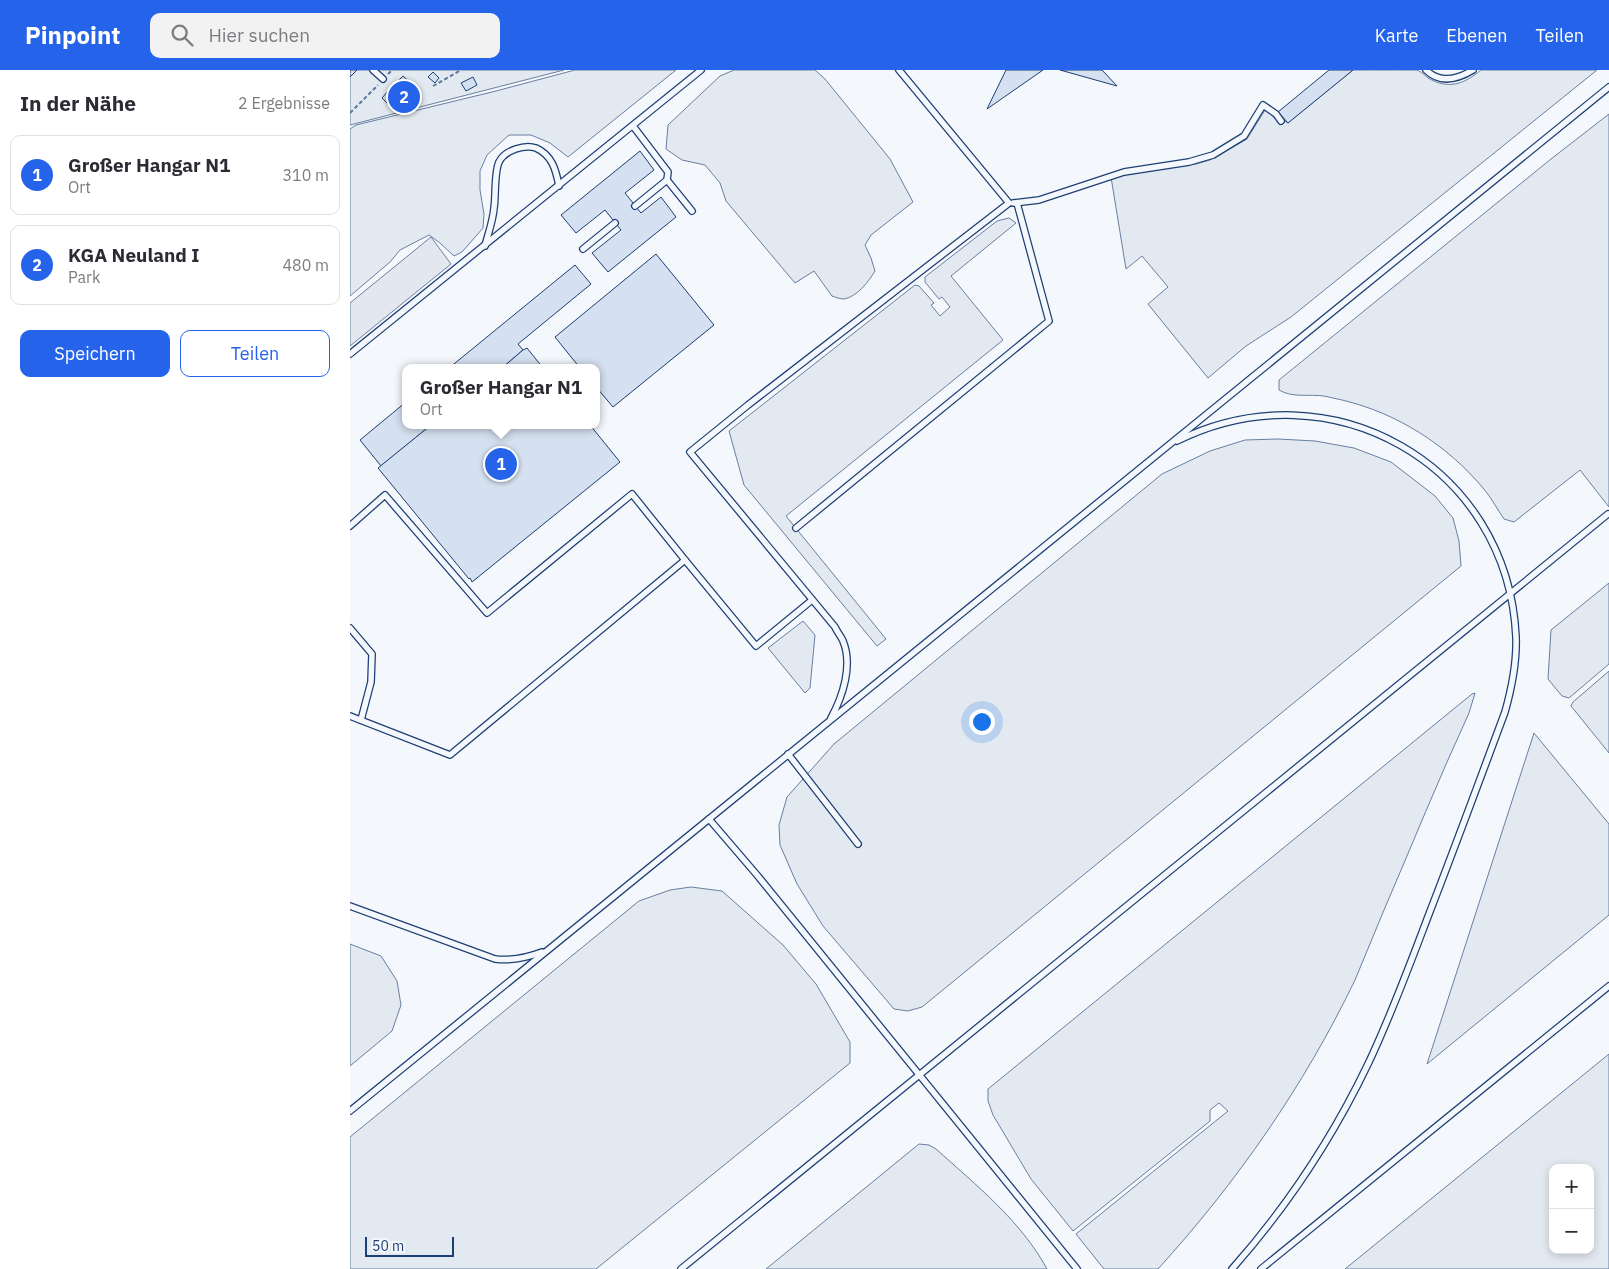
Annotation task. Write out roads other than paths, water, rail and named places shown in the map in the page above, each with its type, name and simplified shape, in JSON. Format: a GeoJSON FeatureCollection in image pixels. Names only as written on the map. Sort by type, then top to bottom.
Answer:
{"type":"FeatureCollection","features":[{"type":"Feature","properties":{"kind":"lane"},"geometry":{"type":"LineString","coordinates":[[373,70],[383,79]]}},
{"type":"Feature","properties":{"kind":"lane"},"geometry":{"type":"LineString","coordinates":[[350,354],[701,70]]}},
{"type":"Feature","properties":{"kind":"lane"},"geometry":{"type":"LineString","coordinates":[[899,70],[1009,204]]}},
{"type":"Feature","properties":{"kind":"lane"},"geometry":{"type":"LineString","coordinates":[[1426,70],[1430,74],[1446,79],[1460,78],[1473,70]]}},
{"type":"Feature","properties":{"kind":"lane"},"geometry":{"type":"LineString","coordinates":[[350,1111],[1609,87]]}},
{"type":"Feature","properties":{"kind":"lane"},"geometry":{"type":"LineString","coordinates":[[822,727],[839,703],[844,687],[847,655],[843,640],[690,452],[748,405],[1009,204],[1039,200],[1124,172],[1189,162],[1213,155],[1244,136],[1263,105],[1281,120]]}},
{"type":"Feature","properties":{"kind":"lane"},"geometry":{"type":"LineString","coordinates":[[633,126],[668,172],[667,180],[635,206]]}},
{"type":"Feature","properties":{"kind":"lane"},"geometry":{"type":"LineString","coordinates":[[485,246],[494,210],[500,161],[510,151],[530,146],[542,151],[552,162],[557,172],[559,186]]}},
{"type":"Feature","properties":{"kind":"lane"},"geometry":{"type":"LineString","coordinates":[[667,180],[692,211]]}},
{"type":"Feature","properties":{"kind":"lane"},"geometry":{"type":"LineString","coordinates":[[796,528],[1049,321],[1017,202]]}},
{"type":"Feature","properties":{"kind":"lane"},"geometry":{"type":"LineString","coordinates":[[583,249],[615,222]]}},
{"type":"Feature","properties":{"kind":"lane"},"geometry":{"type":"LineString","coordinates":[[1162,450],[1207,428],[1268,415],[1301,415],[1331,419],[1378,434],[1408,450],[1442,475],[1478,518],[1494,546],[1506,578],[1514,619],[1515,659],[1505,712],[1390,1016],[1367,1066],[1312,1162],[1283,1205],[1232,1269]]}},
{"type":"Feature","properties":{"kind":"lane"},"geometry":{"type":"LineString","coordinates":[[350,526],[385,495],[487,613],[632,494],[756,646],[812,600]]}},
{"type":"Feature","properties":{"kind":"lane"},"geometry":{"type":"LineString","coordinates":[[681,1269],[1608,514]]}},
{"type":"Feature","properties":{"kind":"lane"},"geometry":{"type":"LineString","coordinates":[[350,716],[450,755],[685,560]]}},
{"type":"Feature","properties":{"kind":"lane"},"geometry":{"type":"LineString","coordinates":[[350,628],[372,654],[371,682],[361,720]]}},
{"type":"Feature","properties":{"kind":"lane"},"geometry":{"type":"LineString","coordinates":[[788,754],[858,844]]}},
{"type":"Feature","properties":{"kind":"lane"},"geometry":{"type":"LineString","coordinates":[[709,819],[1077,1269]]}},
{"type":"Feature","properties":{"kind":"lane"},"geometry":{"type":"LineString","coordinates":[[350,906],[495,959],[517,959],[530,956],[552,946]]}},
{"type":"Feature","properties":{"kind":"lane"},"geometry":{"type":"LineString","coordinates":[[1261,1269],[1609,986]]}},
{"type":"Feature","properties":{"kind":"place","name":"KGA Neuland I"},"geometry":{"type":"Point","coordinates":[404,97]}},
{"type":"Feature","properties":{"kind":"place","name":"Großer Hangar N1"},"geometry":{"type":"Point","coordinates":[501,464]}}]}
